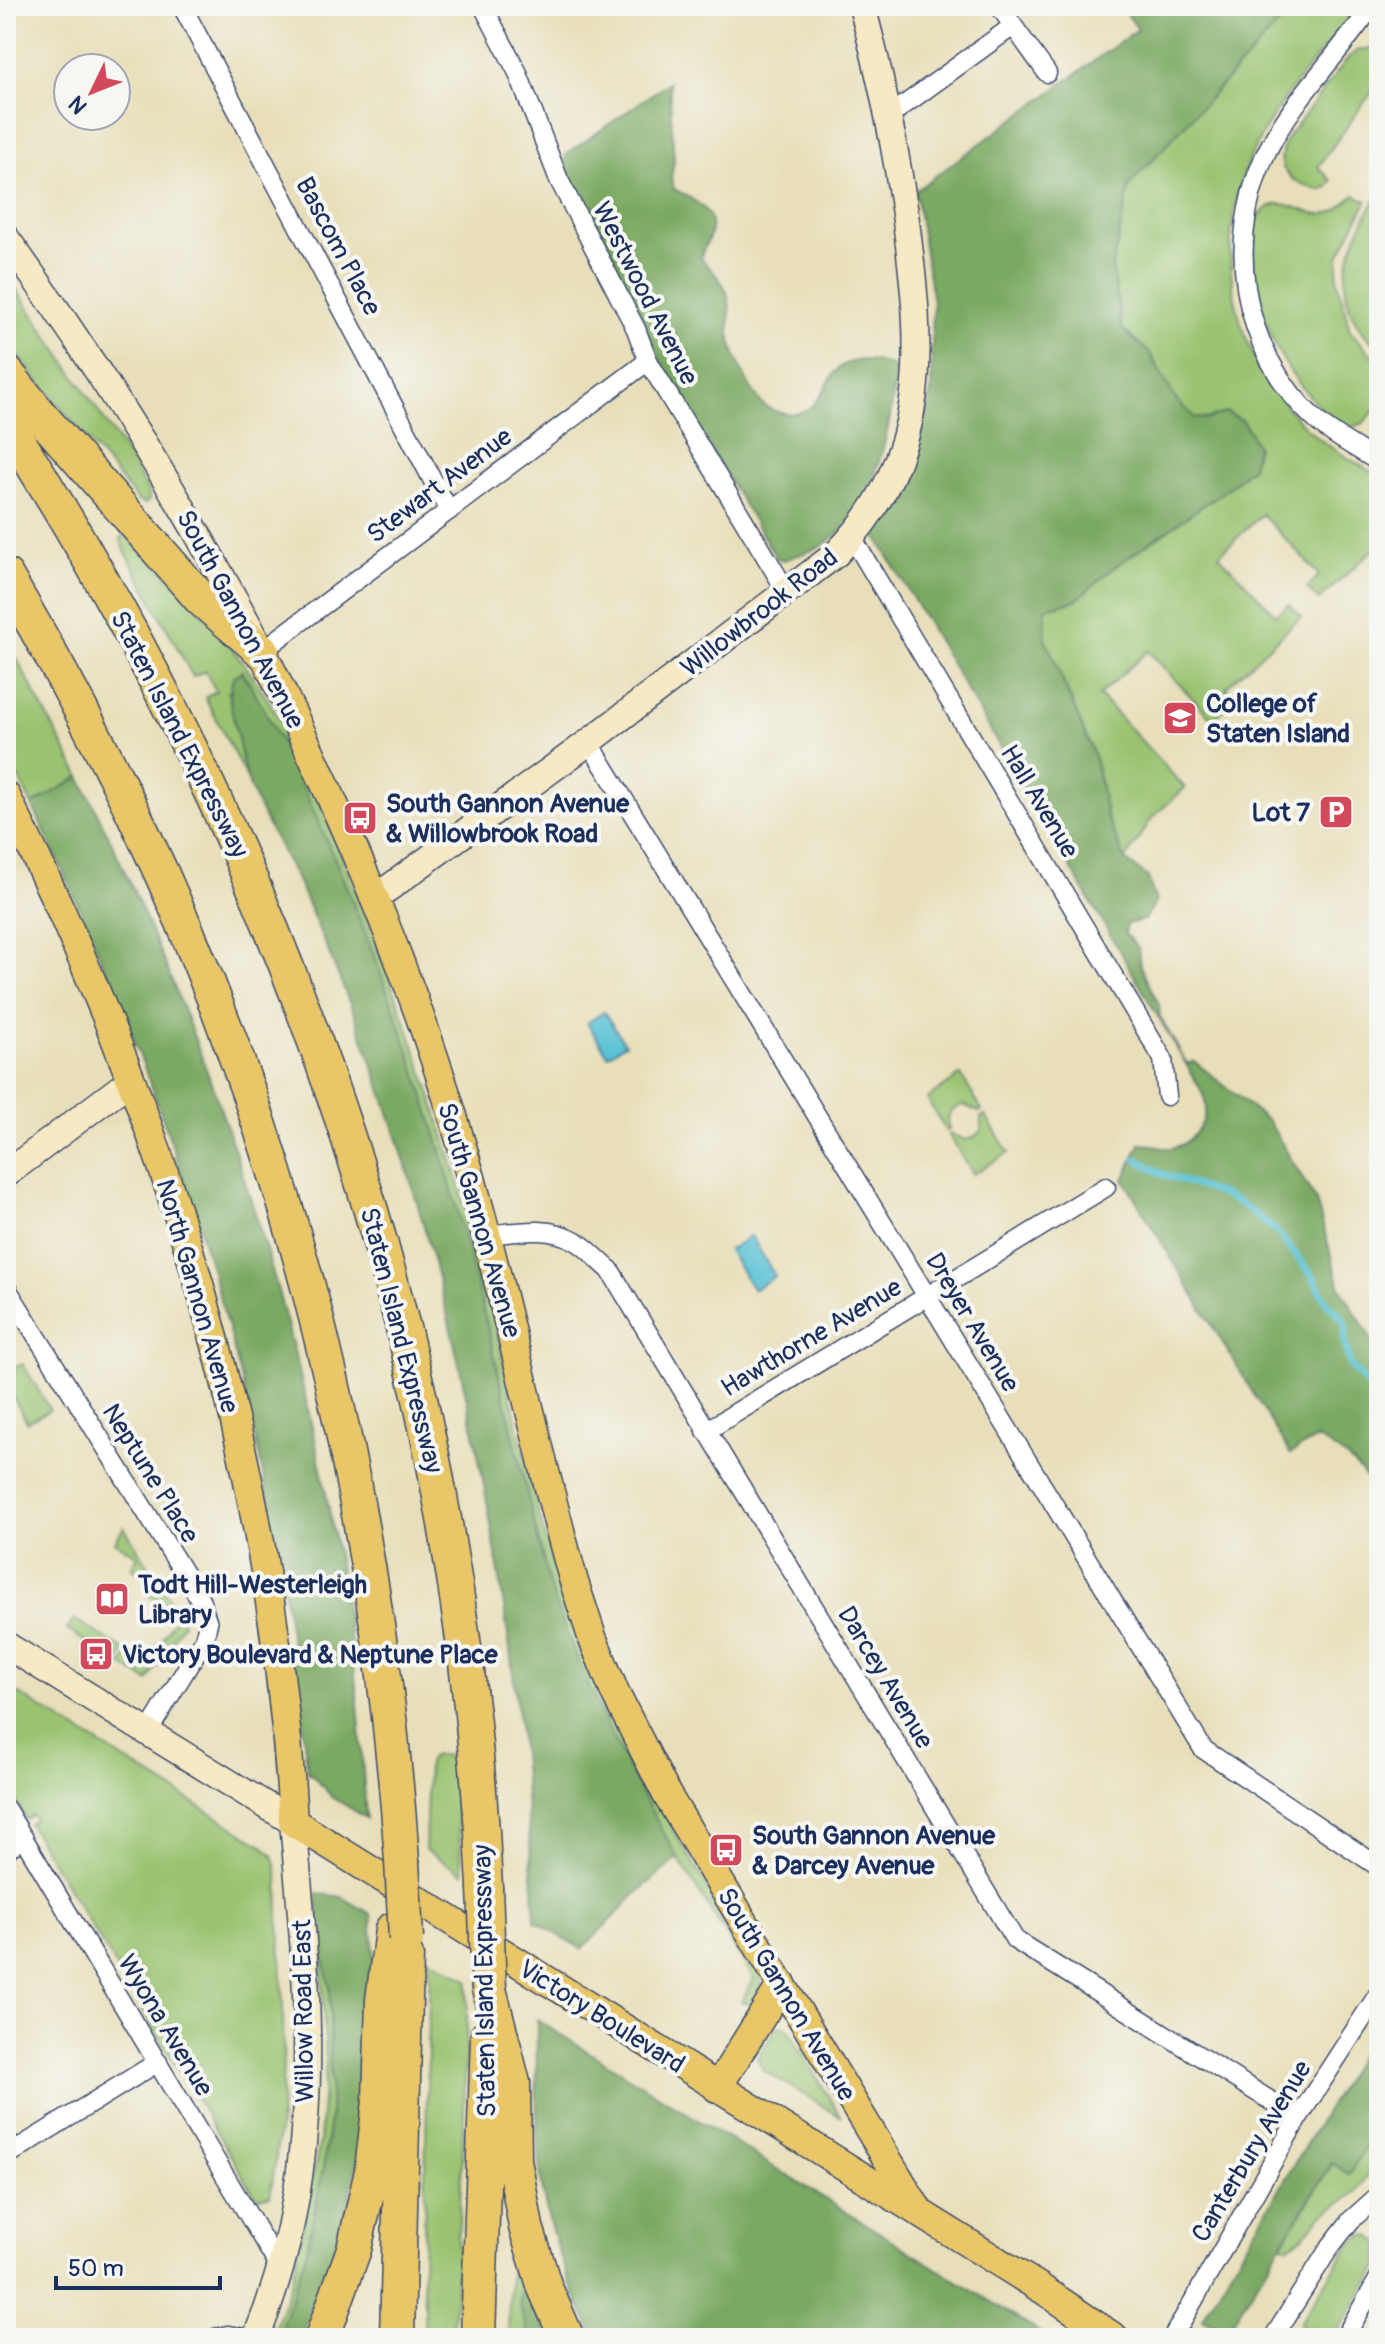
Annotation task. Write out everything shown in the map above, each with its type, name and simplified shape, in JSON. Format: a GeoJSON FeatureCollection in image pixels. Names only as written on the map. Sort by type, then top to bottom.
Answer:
{"type":"FeatureCollection","features":[{"type":"Feature","properties":{"kind":"highway"},"geometry":{"type":"LineString","coordinates":[[6,372],[201,599],[262,651]]}},
{"type":"Feature","properties":{"kind":"highway","name":"Staten Island Expressway"},"geometry":{"type":"LineString","coordinates":[[6,422],[92,562],[150,666],[202,769],[296,985],[353,1151],[401,1319],[428,1434],[450,1549],[471,1704],[485,1887],[489,1989],[478,2338]]}},
{"type":"Feature","properties":{"kind":"highway"},"geometry":{"type":"LineString","coordinates":[[6,576],[87,722],[140,826],[215,1006],[270,1157],[311,1297],[351,1470],[380,1631],[401,1848],[399,1935],[405,2070],[397,2338]]}},
{"type":"Feature","properties":{"kind":"highway"},"geometry":{"type":"LineString","coordinates":[[322,2338],[354,2249],[372,2171],[380,2101],[383,2000],[399,1935]]}},
{"type":"Feature","properties":{"kind":"highway"},"geometry":{"type":"LineString","coordinates":[[489,1989],[513,2083],[514,2160],[526,2227],[545,2288],[567,2338]]}},
{"type":"Feature","properties":{"kind":"main road","name":"Willowbrook Road"},"geometry":{"type":"LineString","coordinates":[[375,898],[589,742],[834,556],[852,537],[880,496],[894,469],[907,432],[918,357],[916,302],[889,116],[862,6]]}},
{"type":"Feature","properties":{"kind":"main road","name":"South Gannon Avenue"},"geometry":{"type":"LineString","coordinates":[[6,238],[76,337],[201,538],[262,651],[336,806],[375,898],[445,1091],[488,1235],[558,1524],[592,1637],[615,1693],[667,1795],[920,2214]]}},
{"type":"Feature","properties":{"kind":"main road","name":"North Gannon Avenue"},"geometry":{"type":"LineString","coordinates":[[6,796],[69,926],[131,1080],[202,1299],[250,1495],[278,1662],[291,1770],[293,1822]]}},
{"type":"Feature","properties":{"kind":"main road"},"geometry":{"type":"LineString","coordinates":[[6,1174],[131,1080]]}},
{"type":"Feature","properties":{"kind":"main road","name":"Victory Boulevard"},"geometry":{"type":"LineString","coordinates":[[6,1645],[1115,2338]]}},
{"type":"Feature","properties":{"kind":"main road","name":"Willow Road East"},"geometry":{"type":"LineString","coordinates":[[256,2338],[280,2268],[296,2193],[309,2075],[307,1985],[293,1822]]}},
{"type":"Feature","properties":{"kind":"main road"},"geometry":{"type":"LineString","coordinates":[[717,2088],[782,1984]]}},
{"type":"Feature","properties":{"kind":"street","name":"Bascom Place"},"geometry":{"type":"LineString","coordinates":[[182,6],[449,511]]}},
{"type":"Feature","properties":{"kind":"street","name":"Westwood Avenue"},"geometry":{"type":"LineString","coordinates":[[483,6],[517,71],[559,180],[636,329],[648,361],[787,592]]}},
{"type":"Feature","properties":{"kind":"street"},"geometry":{"type":"LineString","coordinates":[[999,6],[1047,73]]}},
{"type":"Feature","properties":{"kind":"street"},"geometry":{"type":"LineString","coordinates":[[1372,6],[1273,140],[1250,199],[1245,222],[1243,267],[1254,327],[1285,386],[1317,421],[1379,462]]}},
{"type":"Feature","properties":{"kind":"street"},"geometry":{"type":"LineString","coordinates":[[889,116],[1013,26]]}},
{"type":"Feature","properties":{"kind":"street","name":"Stewart Avenue"},"geometry":{"type":"LineString","coordinates":[[262,651],[648,361]]}},
{"type":"Feature","properties":{"kind":"street","name":"Hall Avenue"},"geometry":{"type":"LineString","coordinates":[[852,537],[1163,1059],[1167,1096]]}},
{"type":"Feature","properties":{"kind":"street","name":"Dreyer Avenue"},"geometry":{"type":"LineString","coordinates":[[589,742],[1203,1749],[1379,1867]]}},
{"type":"Feature","properties":{"kind":"street","name":"Hawthorne Avenue"},"geometry":{"type":"LineString","coordinates":[[706,1431],[1106,1187]]}},
{"type":"Feature","properties":{"kind":"street","name":"Darcey Avenue"},"geometry":{"type":"LineString","coordinates":[[488,1235],[550,1231],[576,1241],[610,1270],[1015,1940],[1298,2118]]}},
{"type":"Feature","properties":{"kind":"street","name":"Neptune Place"},"geometry":{"type":"LineString","coordinates":[[6,1287],[200,1599],[208,1623],[204,1640],[148,1732]]}},
{"type":"Feature","properties":{"kind":"street","name":"Wyona Avenue"},"geometry":{"type":"LineString","coordinates":[[6,1809],[280,2268]]}},
{"type":"Feature","properties":{"kind":"street"},"geometry":{"type":"LineString","coordinates":[[6,1850],[24,1838]]}},
{"type":"Feature","properties":{"kind":"street","name":"Canterbury Avenue"},"geometry":{"type":"LineString","coordinates":[[1172,2338],[1298,2118],[1379,1993]]}},
{"type":"Feature","properties":{"kind":"street"},"geometry":{"type":"LineString","coordinates":[[6,2156],[158,2062]]}},
{"type":"Feature","properties":{"kind":"street"},"geometry":{"type":"LineString","coordinates":[[1273,2338],[1330,2247],[1351,2220],[1379,2195]]}},
{"type":"Feature","properties":{"kind":"street"},"geometry":{"type":"LineString","coordinates":[[1344,2338],[1379,2278]]}},
{"type":"Feature","properties":{"kind":"street"},"geometry":{"type":"LineString","coordinates":[[215,2338],[228,2335],[244,2338]]}},
{"type":"Feature","properties":{"kind":"green space"},"geometry":{"type":"Polygon","coordinates":[[[1121,6],[1295,6],[1130,184],[1112,266],[1122,329],[1149,352],[1176,400],[1195,418],[1208,419],[1226,412],[1243,421],[1257,446],[1252,467],[1227,489],[1117,565],[1076,600],[1046,608],[1045,638],[1095,758],[1107,818],[1125,860],[1148,877],[1156,902],[1144,920],[1127,924],[1125,934],[1138,948],[1140,966],[1159,1005],[1160,1017],[1187,1064],[1194,1061],[1269,1122],[1316,1201],[1340,1287],[1379,1352],[1379,1497],[1367,1478],[1352,1463],[1317,1438],[1290,1454],[1124,1180],[1140,1144],[1171,1148],[1195,1134],[1205,1114],[1204,1097],[875,534],[910,474],[931,392],[933,302],[915,191],[1138,29],[1121,6]]]}},
{"type":"Feature","properties":{"kind":"green space"},"geometry":{"type":"Polygon","coordinates":[[[1295,6],[1359,6],[1294,87],[1260,138],[1244,174],[1234,212],[1230,251],[1233,289],[1242,326],[1256,361],[1277,395],[1312,433],[1379,476],[1379,544],[1319,600],[1307,588],[1319,575],[1262,514],[1219,555],[1276,615],[1289,604],[1301,617],[1226,687],[1236,698],[1213,720],[1148,651],[1099,695],[1185,788],[1153,817],[1125,860],[1107,818],[1095,758],[1045,638],[1046,608],[1076,600],[1117,565],[1227,489],[1252,467],[1243,421],[1226,412],[1208,419],[1195,418],[1176,400],[1149,352],[1122,329],[1112,266],[1130,184],[1295,6]]]}},
{"type":"Feature","properties":{"kind":"green space"},"geometry":{"type":"Polygon","coordinates":[[[1370,48],[1379,50],[1379,82],[1318,167],[1332,181],[1321,190],[1301,184],[1283,167],[1281,159],[1287,138],[1348,58],[1357,51],[1370,48]]]}},
{"type":"Feature","properties":{"kind":"green space"},"geometry":{"type":"Polygon","coordinates":[[[669,82],[674,161],[671,177],[674,189],[697,202],[711,221],[701,258],[727,293],[732,347],[759,400],[777,412],[803,412],[818,399],[840,367],[848,363],[872,361],[895,368],[885,440],[878,465],[856,511],[841,530],[823,545],[783,560],[777,559],[689,415],[565,172],[563,163],[567,154],[669,82]]]}},
{"type":"Feature","properties":{"kind":"green space"},"geometry":{"type":"Polygon","coordinates":[[[1379,194],[1379,336],[1372,342],[1349,306],[1346,288],[1351,250],[1379,194]]]}},
{"type":"Feature","properties":{"kind":"green space"},"geometry":{"type":"Polygon","coordinates":[[[1355,195],[1367,201],[1339,256],[1337,279],[1350,331],[1379,363],[1379,406],[1362,424],[1347,428],[1332,419],[1304,390],[1270,334],[1258,293],[1254,236],[1258,218],[1276,204],[1325,214],[1338,209],[1355,195]]]}},
{"type":"Feature","properties":{"kind":"green space"},"geometry":{"type":"Polygon","coordinates":[[[6,274],[129,457],[149,492],[149,500],[145,504],[138,501],[6,341],[6,274]]]}},
{"type":"Feature","properties":{"kind":"green space"},"geometry":{"type":"Polygon","coordinates":[[[124,533],[200,610],[250,673],[291,742],[325,817],[374,937],[440,1122],[480,1263],[541,1521],[566,1605],[605,1701],[652,1794],[760,1972],[760,1987],[749,2004],[741,2002],[754,1979],[635,1785],[599,1713],[559,1613],[550,1588],[441,1152],[394,1008],[338,867],[281,743],[242,671],[228,693],[247,779],[205,697],[216,691],[205,671],[193,677],[123,547],[121,539],[124,533]]]}},
{"type":"Feature","properties":{"kind":"green space"},"geometry":{"type":"Polygon","coordinates":[[[6,639],[80,777],[32,805],[6,751],[6,639]]]}},
{"type":"Feature","properties":{"kind":"green space"},"geometry":{"type":"Polygon","coordinates":[[[242,671],[305,792],[338,867],[419,1080],[456,1206],[550,1588],[607,1726],[678,1858],[638,1892],[582,1949],[535,1921],[527,1805],[499,1575],[455,1347],[393,1124],[354,1014],[295,875],[258,805],[245,773],[230,698],[233,677],[242,671]]]}},
{"type":"Feature","properties":{"kind":"green space"},"geometry":{"type":"Polygon","coordinates":[[[80,777],[131,885],[220,1106],[290,1334],[317,1450],[339,1567],[356,1685],[366,1818],[332,1797],[308,1774],[271,1513],[253,1427],[211,1267],[131,1032],[32,805],[80,777]]]}},
{"type":"Feature","properties":{"kind":"green space"},"geometry":{"type":"Polygon","coordinates":[[[961,1075],[982,1110],[979,1112],[964,1105],[956,1108],[950,1113],[949,1129],[946,1131],[927,1099],[961,1075]]]}},
{"type":"Feature","properties":{"kind":"green space"},"geometry":{"type":"Polygon","coordinates":[[[985,1115],[1009,1153],[973,1174],[949,1135],[966,1140],[974,1137],[981,1131],[981,1117],[985,1115]]]}},
{"type":"Feature","properties":{"kind":"green space"},"geometry":{"type":"Polygon","coordinates":[[[23,1364],[50,1410],[27,1422],[6,1384],[6,1371],[23,1364]]]}},
{"type":"Feature","properties":{"kind":"green space"},"geometry":{"type":"Polygon","coordinates":[[[124,1527],[175,1608],[173,1610],[148,1595],[154,1583],[131,1568],[138,1556],[115,1542],[124,1527]]]}},
{"type":"Feature","properties":{"kind":"green space"},"geometry":{"type":"Polygon","coordinates":[[[178,1613],[183,1623],[148,1681],[122,1665],[129,1653],[141,1661],[144,1668],[148,1668],[153,1649],[178,1613]]]}},
{"type":"Feature","properties":{"kind":"green space"},"geometry":{"type":"Polygon","coordinates":[[[74,1619],[125,1650],[118,1662],[67,1630],[74,1619]]]}},
{"type":"Feature","properties":{"kind":"green space"},"geometry":{"type":"Polygon","coordinates":[[[6,1686],[262,1845],[273,1855],[279,1888],[283,2059],[276,2161],[270,2196],[256,2197],[29,1824],[35,1819],[32,1815],[26,1819],[6,1785],[6,1686]]]}},
{"type":"Feature","properties":{"kind":"green space"},"geometry":{"type":"Polygon","coordinates":[[[432,1756],[448,1756],[451,1760],[463,1873],[425,1850],[428,1763],[432,1756]]]}},
{"type":"Feature","properties":{"kind":"green space"},"geometry":{"type":"Polygon","coordinates":[[[317,1893],[342,1897],[371,1914],[374,1958],[368,2118],[341,2234],[300,2338],[278,2338],[307,2250],[330,2120],[330,1988],[320,1942],[317,1893]]]}},
{"type":"Feature","properties":{"kind":"green space"},"geometry":{"type":"Polygon","coordinates":[[[320,1942],[330,1988],[330,2120],[307,2250],[278,2338],[271,2338],[292,2279],[320,2141],[326,2060],[320,1942]]]}},
{"type":"Feature","properties":{"kind":"green space"},"geometry":{"type":"Polygon","coordinates":[[[430,1958],[468,1980],[453,2338],[425,2338],[423,2276],[430,1958]]]}},
{"type":"Feature","properties":{"kind":"green space"},"geometry":{"type":"Polygon","coordinates":[[[537,2020],[1049,2338],[595,2338],[564,2267],[543,2193],[537,2129],[537,2020]]]}},
{"type":"Feature","properties":{"kind":"green space"},"geometry":{"type":"Polygon","coordinates":[[[1379,2022],[1379,2125],[1349,2174],[1332,2163],[1230,2326],[1217,2326],[1202,2319],[1379,2022]]]}},
{"type":"Feature","properties":{"kind":"green space"},"geometry":{"type":"Polygon","coordinates":[[[778,2026],[787,2028],[841,2117],[763,2070],[757,2058],[778,2026]]]}},
{"type":"Feature","properties":{"kind":"green space"},"geometry":{"type":"Polygon","coordinates":[[[1379,2125],[1379,2156],[1357,2192],[1321,2216],[1304,2236],[1288,2246],[1281,2245],[1333,2163],[1349,2173],[1379,2125]]]}},
{"type":"Feature","properties":{"kind":"green space"},"geometry":{"type":"Polygon","coordinates":[[[1363,2235],[1371,2236],[1379,2243],[1379,2266],[1333,2338],[1319,2338],[1299,2325],[1349,2245],[1363,2235]]]}},
{"type":"Feature","properties":{"kind":"green space"},"geometry":{"type":"Polygon","coordinates":[[[511,2243],[523,2243],[560,2338],[547,2338],[542,2328],[529,2334],[531,2338],[508,2338],[511,2243]]]}},
{"type":"Feature","properties":{"kind":"green space"},"geometry":{"type":"Polygon","coordinates":[[[522,2287],[526,2288],[547,2338],[531,2338],[520,2306],[522,2287]]]}},
{"type":"Feature","properties":{"kind":"water"},"geometry":{"type":"Polygon","coordinates":[[[604,1012],[625,1044],[608,1055],[587,1023],[604,1012]]]}},
{"type":"Feature","properties":{"kind":"water"},"geometry":{"type":"Polygon","coordinates":[[[751,1236],[775,1276],[753,1290],[728,1250],[751,1236]]]}},
{"type":"Feature","properties":{"kind":"waterway"},"geometry":{"type":"LineString","coordinates":[[1137,1159],[1162,1174],[1240,1203],[1276,1231],[1313,1276],[1326,1302],[1342,1317],[1350,1365],[1379,1398]]}},
{"type":"Feature","properties":{"kind":"place","name":"College of Staten Island"},"geometry":{"type":"Point","coordinates":[1180,718]}},
{"type":"Feature","properties":{"kind":"place","name":"Lot 7"},"geometry":{"type":"Point","coordinates":[1336,812]}},
{"type":"Feature","properties":{"kind":"place","name":"South Gannon Avenue & Willowbrook Road"},"geometry":{"type":"Point","coordinates":[360,818]}},
{"type":"Feature","properties":{"kind":"place","name":"Todt Hill-Westerleigh Library"},"geometry":{"type":"Point","coordinates":[112,1599]}},
{"type":"Feature","properties":{"kind":"place","name":"Victory Boulevard & Neptune Place"},"geometry":{"type":"Point","coordinates":[96,1654]}},
{"type":"Feature","properties":{"kind":"place","name":"South Gannon Avenue & Darcey Avenue"},"geometry":{"type":"Point","coordinates":[726,1850]}}]}
